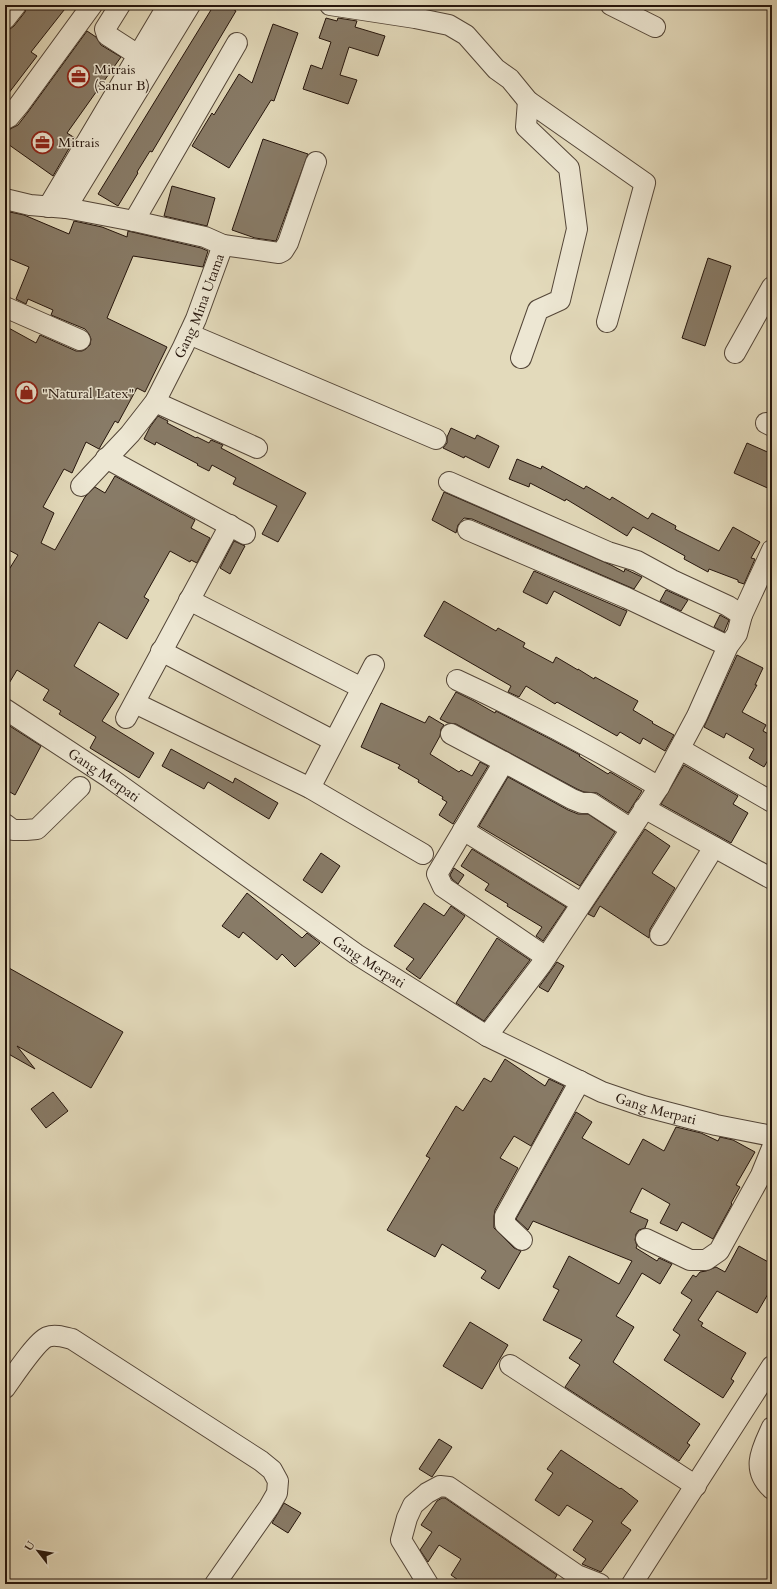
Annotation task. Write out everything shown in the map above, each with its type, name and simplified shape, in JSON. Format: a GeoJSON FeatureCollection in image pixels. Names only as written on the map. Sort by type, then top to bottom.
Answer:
{"type":"FeatureCollection","features":[{"type":"Feature","properties":{"kind":"street"},"geometry":{"type":"LineString","coordinates":[[5,19],[16,5]]}},
{"type":"Feature","properties":{"kind":"street"},"geometry":{"type":"LineString","coordinates":[[5,119],[9,117],[19,105],[92,5]]}},
{"type":"Feature","properties":{"kind":"street"},"geometry":{"type":"LineString","coordinates":[[120,5],[105,32],[107,35],[138,54]]}},
{"type":"Feature","properties":{"kind":"street"},"geometry":{"type":"LineString","coordinates":[[57,208],[138,54],[168,5]]}},
{"type":"Feature","properties":{"kind":"street"},"geometry":{"type":"LineString","coordinates":[[57,208],[190,5]]}},
{"type":"Feature","properties":{"kind":"street"},"geometry":{"type":"LineString","coordinates":[[330,5],[351,7],[449,25],[466,35],[496,69],[510,79],[528,101],[645,183],[607,322]]}},
{"type":"Feature","properties":{"kind":"street"},"geometry":{"type":"LineString","coordinates":[[611,5],[655,27]]}},
{"type":"Feature","properties":{"kind":"street"},"geometry":{"type":"LineString","coordinates":[[134,222],[237,43]]}},
{"type":"Feature","properties":{"kind":"street"},"geometry":{"type":"LineString","coordinates":[[521,358],[538,310],[560,300],[577,229],[569,168],[526,127],[528,101]]}},
{"type":"Feature","properties":{"kind":"street"},"geometry":{"type":"LineString","coordinates":[[223,245],[272,253],[283,251],[288,242],[316,162]]}},
{"type":"Feature","properties":{"kind":"street","name":"Gang Mina Utama"},"geometry":{"type":"LineString","coordinates":[[5,199],[30,205],[57,208],[134,222],[205,237],[223,245],[189,334],[155,402],[130,434],[81,486]]}},
{"type":"Feature","properties":{"kind":"street"},"geometry":{"type":"LineString","coordinates":[[735,353],[772,287]]}},
{"type":"Feature","properties":{"kind":"street"},"geometry":{"type":"LineString","coordinates":[[5,307],[80,340]]}},
{"type":"Feature","properties":{"kind":"street"},"geometry":{"type":"LineString","coordinates":[[189,334],[436,439]]}},
{"type":"Feature","properties":{"kind":"street"},"geometry":{"type":"LineString","coordinates":[[155,402],[257,448]]}},
{"type":"Feature","properties":{"kind":"street"},"geometry":{"type":"LineString","coordinates":[[106,458],[237,530],[189,600],[130,710],[310,788],[423,854]]}},
{"type":"Feature","properties":{"kind":"street"},"geometry":{"type":"LineString","coordinates":[[449,482],[608,552],[637,561],[672,580],[728,606],[742,615]]}},
{"type":"Feature","properties":{"kind":"street"},"geometry":{"type":"LineString","coordinates":[[468,530],[626,598],[728,646]]}},
{"type":"Feature","properties":{"kind":"street"},"geometry":{"type":"LineString","coordinates":[[487,1036],[546,957],[659,786],[697,716],[728,646],[737,634],[742,615],[772,550]]}},
{"type":"Feature","properties":{"kind":"street"},"geometry":{"type":"LineString","coordinates":[[189,600],[362,688]]}},
{"type":"Feature","properties":{"kind":"street"},"geometry":{"type":"LineString","coordinates":[[161,651],[334,741]]}},
{"type":"Feature","properties":{"kind":"street"},"geometry":{"type":"LineString","coordinates":[[310,788],[374,665]]}},
{"type":"Feature","properties":{"kind":"street"},"geometry":{"type":"LineString","coordinates":[[457,680],[606,755],[659,786]]}},
{"type":"Feature","properties":{"kind":"street","name":"Gang Merpati"},"geometry":{"type":"LineString","coordinates":[[5,709],[110,778],[356,954],[487,1036],[602,1092],[643,1106],[716,1125],[772,1136]]}},
{"type":"Feature","properties":{"kind":"street"},"geometry":{"type":"LineString","coordinates":[[452,734],[572,800],[582,804],[591,803],[631,829]]}},
{"type":"Feature","properties":{"kind":"street"},"geometry":{"type":"LineString","coordinates":[[680,748],[772,802]]}},
{"type":"Feature","properties":{"kind":"street"},"geometry":{"type":"LineString","coordinates":[[504,762],[437,874],[443,887],[546,957]]}},
{"type":"Feature","properties":{"kind":"street"},"geometry":{"type":"LineString","coordinates":[[5,824],[13,830],[37,829],[80,788]]}},
{"type":"Feature","properties":{"kind":"street"},"geometry":{"type":"LineString","coordinates":[[644,808],[772,879]]}},
{"type":"Feature","properties":{"kind":"street"},"geometry":{"type":"LineString","coordinates":[[463,830],[581,903]]}},
{"type":"Feature","properties":{"kind":"street"},"geometry":{"type":"LineString","coordinates":[[660,935],[714,847]]}},
{"type":"Feature","properties":{"kind":"street"},"geometry":{"type":"LineString","coordinates":[[522,1240],[505,1224],[505,1216],[580,1082]]}},
{"type":"Feature","properties":{"kind":"street"},"geometry":{"type":"LineString","coordinates":[[646,1239],[690,1260],[706,1260],[719,1251],[761,1175],[772,1148]]}},
{"type":"Feature","properties":{"kind":"street"},"geometry":{"type":"LineString","coordinates":[[5,1388],[33,1350],[47,1337],[59,1336],[72,1339],[261,1461],[272,1470],[278,1480],[277,1493],[269,1507],[215,1584]]}},
{"type":"Feature","properties":{"kind":"street"},"geometry":{"type":"LineString","coordinates":[[510,1365],[696,1486]]}},
{"type":"Feature","properties":{"kind":"street"},"geometry":{"type":"LineString","coordinates":[[632,1584],[772,1366]]}},
{"type":"Feature","properties":{"kind":"street"},"geometry":{"type":"LineString","coordinates":[[772,1427],[758,1460],[761,1471],[768,1485],[772,1489]]}},
{"type":"Feature","properties":{"kind":"street"},"geometry":{"type":"LineString","coordinates":[[428,1584],[401,1540],[406,1518],[413,1504],[427,1493],[440,1486],[450,1487],[573,1580],[600,1584]]}},
{"type":"Feature","properties":{"kind":"building"},"geometry":{"type":"Polygon","coordinates":[[[27,5],[68,5],[31,52],[37,56],[5,98],[5,30],[14,26],[25,12],[27,5]]]}},
{"type":"Feature","properties":{"kind":"building"},"geometry":{"type":"Polygon","coordinates":[[[214,5],[226,5],[236,11],[152,152],[150,151],[137,172],[138,173],[118,206],[98,194],[214,5]]]}},
{"type":"Feature","properties":{"kind":"building"},"geometry":{"type":"Polygon","coordinates":[[[326,18],[337,21],[338,18],[357,21],[355,27],[385,36],[378,56],[349,47],[340,75],[357,80],[348,104],[303,89],[311,65],[322,69],[331,42],[319,38],[326,18]]]}},
{"type":"Feature","properties":{"kind":"building"},"geometry":{"type":"Polygon","coordinates":[[[273,24],[298,33],[274,101],[271,100],[229,168],[192,146],[212,113],[214,115],[239,74],[252,83],[273,24]]]}},
{"type":"Feature","properties":{"kind":"building"},"geometry":{"type":"Polygon","coordinates":[[[87,31],[96,37],[101,45],[121,57],[67,133],[75,138],[53,176],[5,142],[5,137],[10,129],[18,125],[87,31]]]}},
{"type":"Feature","properties":{"kind":"building"},"geometry":{"type":"Polygon","coordinates":[[[263,139],[308,154],[276,241],[255,238],[232,230],[263,139]]]}},
{"type":"Feature","properties":{"kind":"building"},"geometry":{"type":"Polygon","coordinates":[[[172,186],[215,198],[207,226],[164,216],[172,186]]]}},
{"type":"Feature","properties":{"kind":"building"},"geometry":{"type":"Polygon","coordinates":[[[5,211],[24,215],[69,234],[74,221],[102,227],[127,237],[128,231],[201,248],[208,251],[203,267],[133,256],[107,318],[167,347],[145,392],[137,388],[118,423],[115,421],[99,449],[86,442],[72,473],[64,469],[43,507],[54,513],[41,543],[55,550],[85,497],[95,487],[105,493],[115,476],[195,520],[191,528],[210,538],[197,563],[191,560],[190,562],[170,551],[144,597],[149,600],[127,639],[99,622],[74,666],[119,694],[102,721],[154,753],[139,778],[90,748],[96,737],[59,714],[61,711],[43,700],[49,690],[17,670],[5,690],[5,576],[18,555],[5,548],[5,326],[36,343],[40,335],[76,351],[86,349],[90,345],[91,339],[85,329],[51,315],[53,310],[28,299],[26,304],[16,299],[29,267],[5,257],[5,211]]]}},
{"type":"Feature","properties":{"kind":"building"},"geometry":{"type":"Polygon","coordinates":[[[708,258],[731,266],[705,346],[682,338],[708,258]]]}},
{"type":"Feature","properties":{"kind":"building"},"geometry":{"type":"Polygon","coordinates":[[[158,416],[168,421],[167,423],[196,438],[197,437],[209,443],[211,440],[223,445],[221,448],[306,493],[278,542],[262,534],[277,506],[233,484],[236,478],[212,465],[209,471],[156,442],[155,445],[144,439],[158,416]]]}},
{"type":"Feature","properties":{"kind":"building"},"geometry":{"type":"Polygon","coordinates":[[[451,428],[475,439],[477,435],[499,446],[489,468],[465,456],[464,458],[443,448],[447,443],[447,437],[451,428]]]}},
{"type":"Feature","properties":{"kind":"building"},"geometry":{"type":"Polygon","coordinates":[[[747,443],[772,454],[772,490],[734,473],[747,443]]]}},
{"type":"Feature","properties":{"kind":"building"},"geometry":{"type":"Polygon","coordinates":[[[517,459],[541,469],[542,466],[584,489],[586,486],[610,500],[612,497],[648,519],[652,513],[676,526],[675,529],[719,551],[733,527],[760,542],[751,558],[755,559],[744,584],[738,582],[738,580],[709,569],[708,572],[684,559],[685,556],[633,527],[627,536],[566,499],[565,501],[530,483],[529,487],[509,479],[517,459]]]}},
{"type":"Feature","properties":{"kind":"building"},"geometry":{"type":"Polygon","coordinates":[[[444,492],[624,572],[625,569],[642,577],[634,589],[472,519],[464,518],[458,525],[456,533],[432,520],[444,492]]]}},
{"type":"Feature","properties":{"kind":"building"},"geometry":{"type":"Polygon","coordinates":[[[234,541],[245,546],[230,574],[220,568],[234,541]]]}},
{"type":"Feature","properties":{"kind":"building"},"geometry":{"type":"Polygon","coordinates":[[[534,571],[627,611],[620,626],[554,591],[547,604],[523,592],[534,571]]]}},
{"type":"Feature","properties":{"kind":"building"},"geometry":{"type":"Polygon","coordinates":[[[666,590],[688,600],[681,611],[660,601],[666,590]]]}},
{"type":"Feature","properties":{"kind":"building"},"geometry":{"type":"Polygon","coordinates":[[[444,601],[496,631],[498,628],[525,643],[523,647],[553,663],[556,657],[594,679],[595,677],[638,701],[633,710],[653,722],[652,723],[674,735],[665,751],[643,738],[640,744],[620,732],[617,736],[557,702],[555,704],[526,686],[519,697],[508,692],[511,686],[424,636],[444,601]]]}},
{"type":"Feature","properties":{"kind":"building"},"geometry":{"type":"Polygon","coordinates":[[[720,615],[729,620],[724,632],[714,627],[720,615]]]}},
{"type":"Feature","properties":{"kind":"building"},"geometry":{"type":"Polygon","coordinates":[[[737,655],[763,668],[755,685],[757,685],[742,712],[766,725],[763,731],[772,736],[772,753],[764,767],[749,758],[754,749],[726,733],[724,738],[704,727],[737,655]]]}},
{"type":"Feature","properties":{"kind":"building"},"geometry":{"type":"Polygon","coordinates":[[[456,692],[495,713],[496,711],[554,741],[580,755],[579,756],[608,774],[610,772],[642,791],[628,813],[597,793],[584,792],[577,789],[456,724],[448,723],[440,719],[456,692]]]}},
{"type":"Feature","properties":{"kind":"building"},"geometry":{"type":"Polygon","coordinates":[[[381,703],[425,723],[429,716],[444,725],[430,754],[459,772],[461,770],[472,776],[480,762],[488,766],[453,824],[439,815],[447,802],[442,799],[443,797],[418,782],[419,780],[398,768],[400,765],[361,747],[381,703]]]}},
{"type":"Feature","properties":{"kind":"building"},"geometry":{"type":"Polygon","coordinates":[[[5,723],[41,746],[15,795],[5,789],[5,723]]]}},
{"type":"Feature","properties":{"kind":"building"},"geometry":{"type":"Polygon","coordinates":[[[171,749],[233,783],[235,778],[278,803],[269,819],[208,782],[204,789],[162,766],[171,749]]]}},
{"type":"Feature","properties":{"kind":"building"},"geometry":{"type":"Polygon","coordinates":[[[684,765],[738,796],[733,804],[748,813],[731,843],[661,804],[684,765]]]}},
{"type":"Feature","properties":{"kind":"building"},"geometry":{"type":"Polygon","coordinates":[[[508,777],[568,810],[578,814],[588,814],[615,832],[580,886],[479,826],[508,777]]]}},
{"type":"Feature","properties":{"kind":"building"},"geometry":{"type":"Polygon","coordinates":[[[645,829],[670,846],[652,873],[675,888],[650,929],[649,938],[600,906],[594,917],[588,914],[645,829]]]}},
{"type":"Feature","properties":{"kind":"building"},"geometry":{"type":"Polygon","coordinates":[[[472,849],[566,907],[543,941],[536,936],[542,927],[507,906],[508,904],[485,890],[489,884],[461,866],[472,849]]]}},
{"type":"Feature","properties":{"kind":"building"},"geometry":{"type":"Polygon","coordinates":[[[321,853],[340,866],[322,893],[303,880],[321,853]]]}},
{"type":"Feature","properties":{"kind":"building"},"geometry":{"type":"Polygon","coordinates":[[[454,868],[464,875],[458,884],[450,875],[454,868]]]}},
{"type":"Feature","properties":{"kind":"building"},"geometry":{"type":"Polygon","coordinates":[[[247,893],[302,938],[307,933],[320,943],[295,967],[282,954],[277,960],[243,932],[239,938],[222,926],[247,893]]]}},
{"type":"Feature","properties":{"kind":"building"},"geometry":{"type":"Polygon","coordinates":[[[424,903],[444,916],[451,906],[465,916],[420,979],[406,969],[414,959],[394,946],[424,903]]]}},
{"type":"Feature","properties":{"kind":"building"},"geometry":{"type":"Polygon","coordinates":[[[497,938],[530,960],[484,1021],[456,1003],[497,938]]]}},
{"type":"Feature","properties":{"kind":"building"},"geometry":{"type":"Polygon","coordinates":[[[557,962],[564,966],[548,992],[539,987],[557,962]]]}},
{"type":"Feature","properties":{"kind":"building"},"geometry":{"type":"Polygon","coordinates":[[[9,968],[123,1032],[91,1088],[17,1046],[35,1069],[5,1052],[5,975],[9,968]]]}},
{"type":"Feature","properties":{"kind":"building"},"geometry":{"type":"Polygon","coordinates":[[[505,1059],[545,1086],[549,1079],[564,1086],[531,1146],[514,1136],[500,1158],[518,1168],[495,1210],[494,1228],[514,1248],[521,1251],[499,1289],[481,1278],[486,1271],[442,1244],[435,1257],[387,1230],[430,1158],[426,1156],[456,1106],[463,1111],[484,1078],[491,1082],[505,1059]]]}},
{"type":"Feature","properties":{"kind":"building"},"geometry":{"type":"Polygon","coordinates":[[[53,1092],[68,1111],[46,1128],[31,1109],[53,1092]]]}},
{"type":"Feature","properties":{"kind":"building"},"geometry":{"type":"Polygon","coordinates":[[[576,1112],[592,1122],[582,1138],[629,1165],[643,1139],[664,1151],[676,1127],[701,1133],[718,1141],[720,1137],[733,1140],[755,1152],[736,1185],[740,1187],[713,1239],[682,1222],[677,1231],[660,1223],[670,1204],[642,1188],[630,1212],[648,1220],[645,1228],[639,1230],[636,1234],[636,1248],[657,1261],[659,1258],[672,1264],[660,1284],[642,1273],[616,1316],[634,1327],[613,1362],[700,1424],[687,1443],[690,1445],[679,1461],[565,1387],[580,1365],[569,1358],[582,1340],[543,1320],[559,1290],[553,1287],[569,1256],[619,1284],[632,1261],[533,1221],[528,1230],[516,1219],[576,1112]]]}},
{"type":"Feature","properties":{"kind":"building"},"geometry":{"type":"Polygon","coordinates":[[[739,1246],[772,1264],[772,1287],[757,1313],[717,1291],[698,1320],[703,1323],[701,1326],[746,1353],[731,1379],[734,1381],[723,1398],[664,1360],[680,1335],[673,1330],[692,1300],[681,1293],[693,1275],[696,1277],[700,1272],[716,1267],[725,1272],[739,1246]]]}},
{"type":"Feature","properties":{"kind":"building"},"geometry":{"type":"Polygon","coordinates":[[[470,1322],[508,1345],[482,1389],[443,1366],[470,1322]]]}},
{"type":"Feature","properties":{"kind":"building"},"geometry":{"type":"Polygon","coordinates":[[[439,1439],[452,1447],[432,1477],[419,1469],[439,1439]]]}},
{"type":"Feature","properties":{"kind":"building"},"geometry":{"type":"Polygon","coordinates":[[[561,1450],[620,1489],[621,1488],[638,1501],[621,1523],[631,1530],[601,1572],[582,1564],[586,1559],[573,1550],[593,1521],[567,1505],[559,1516],[535,1500],[553,1473],[547,1469],[561,1450]]]}},
{"type":"Feature","properties":{"kind":"building"},"geometry":{"type":"Polygon","coordinates":[[[445,1498],[557,1575],[552,1584],[464,1584],[451,1575],[461,1559],[439,1545],[428,1562],[420,1550],[432,1532],[421,1525],[437,1501],[445,1498]]]}},
{"type":"Feature","properties":{"kind":"building"},"geometry":{"type":"Polygon","coordinates":[[[284,1503],[301,1513],[288,1533],[272,1523],[284,1503]]]}},
{"type":"Feature","properties":{"kind":"place","name":"Mitrais (Sanur B)"},"geometry":{"type":"Point","coordinates":[78,77]}},
{"type":"Feature","properties":{"kind":"place","name":"Mitrais"},"geometry":{"type":"Point","coordinates":[43,142]}},
{"type":"Feature","properties":{"kind":"place","name":"\"Natural Latex\""},"geometry":{"type":"Point","coordinates":[26,393]}}]}
